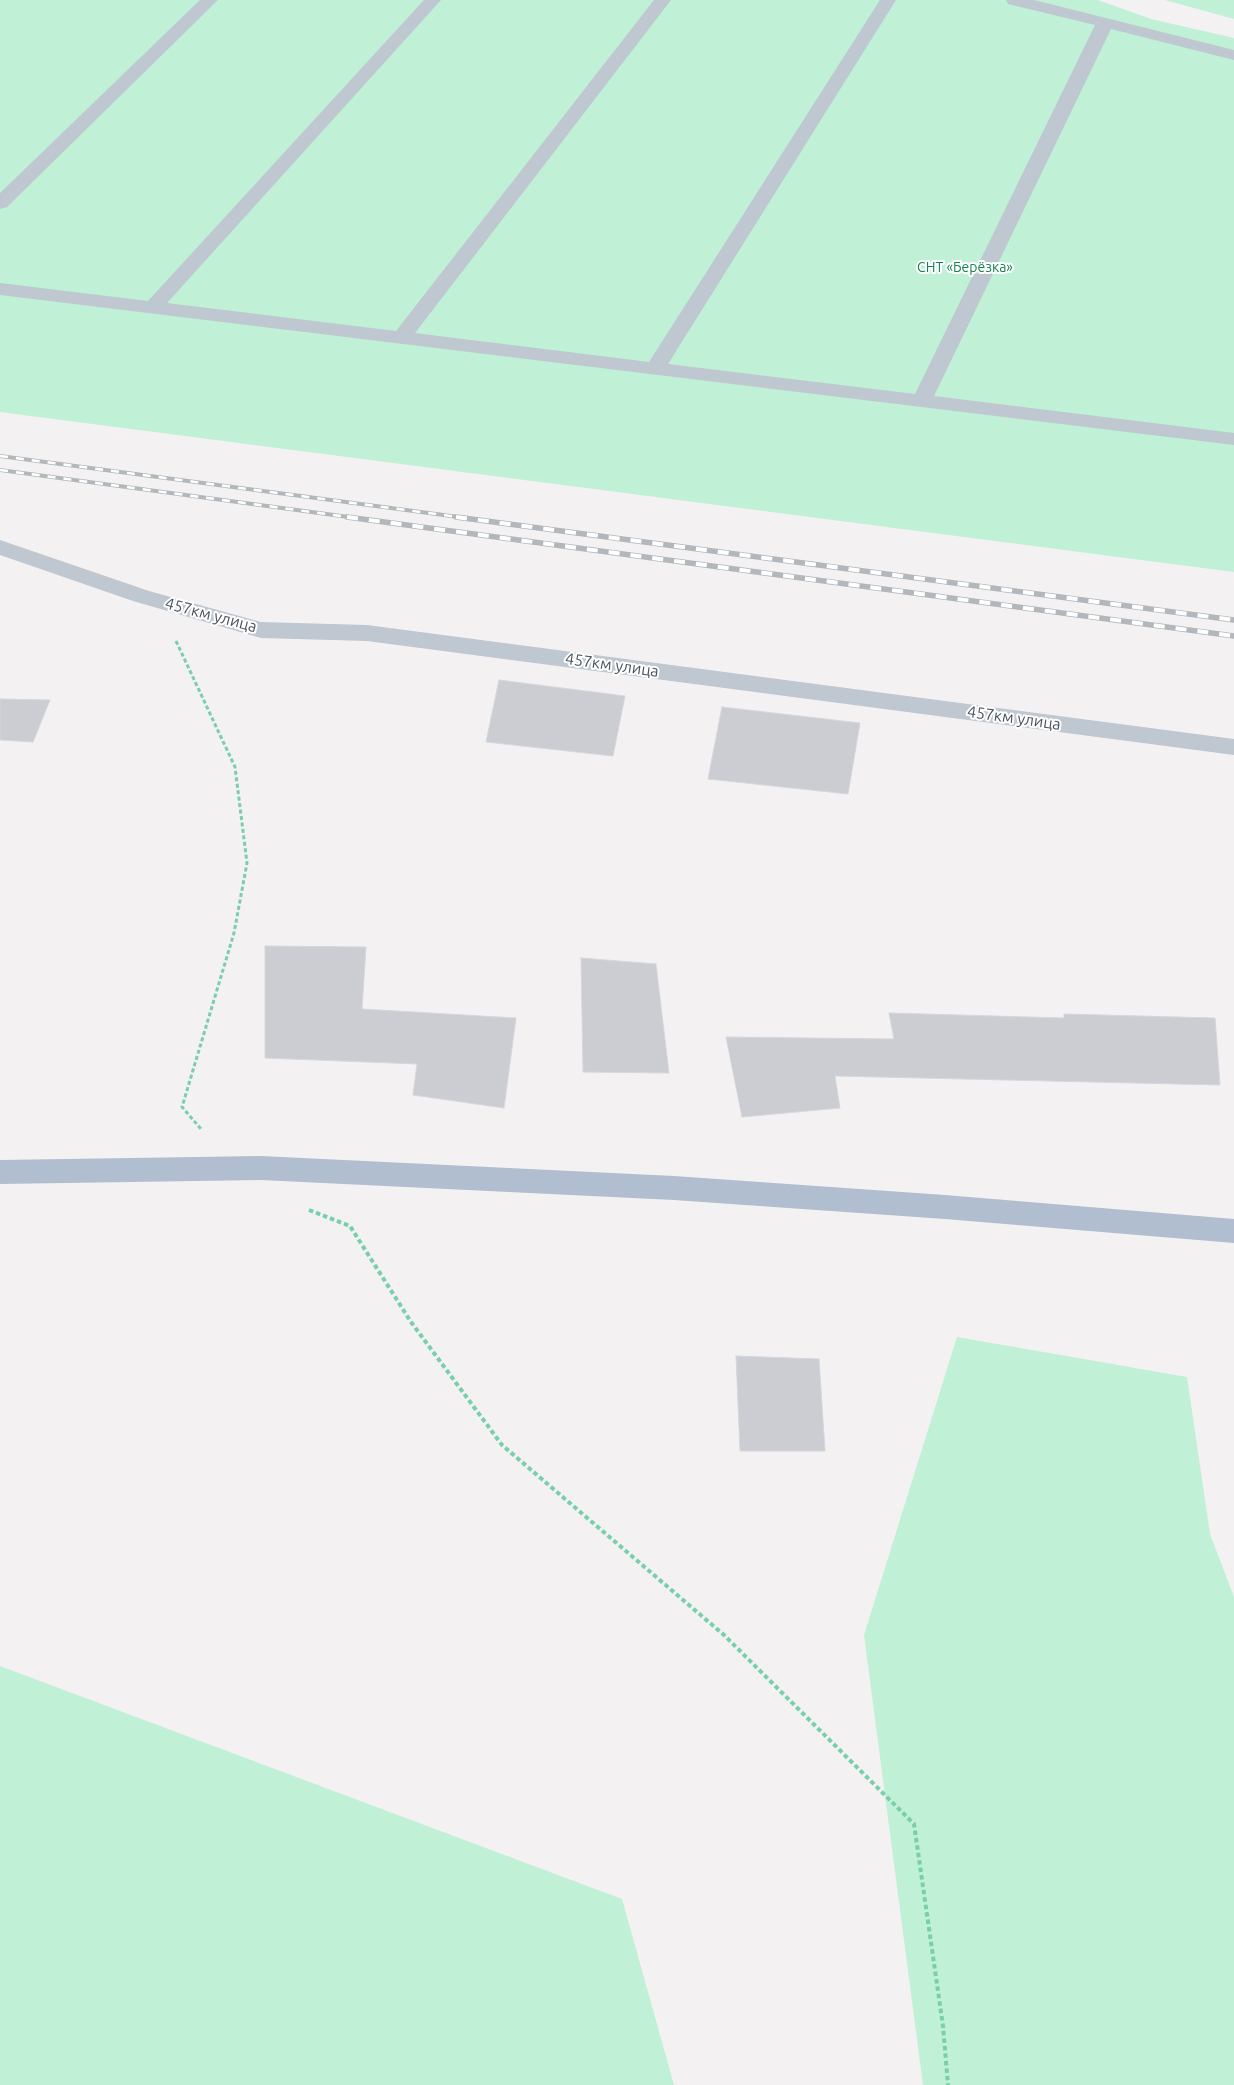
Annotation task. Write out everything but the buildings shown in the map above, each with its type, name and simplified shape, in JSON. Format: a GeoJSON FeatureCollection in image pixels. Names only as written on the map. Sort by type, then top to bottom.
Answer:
{"type":"FeatureCollection","features":[{"type":"Feature","properties":{"kind":"main road"},"geometry":{"type":"LineString","coordinates":[[0,1172],[291,1170],[674,1188],[946,1206],[1234,1231]]}},
{"type":"Feature","properties":{"kind":"street"},"geometry":{"type":"LineString","coordinates":[[0,203],[210,0]]}},
{"type":"Feature","properties":{"kind":"street"},"geometry":{"type":"LineString","coordinates":[[153,308],[433,0]]}},
{"type":"Feature","properties":{"kind":"street"},"geometry":{"type":"LineString","coordinates":[[402,338],[663,0]]}},
{"type":"Feature","properties":{"kind":"street"},"geometry":{"type":"LineString","coordinates":[[655,368],[888,0]]}},
{"type":"Feature","properties":{"kind":"street"},"geometry":{"type":"LineString","coordinates":[[1014,0],[1234,56]]}},
{"type":"Feature","properties":{"kind":"street"},"geometry":{"type":"LineString","coordinates":[[922,400],[1105,23]]}},
{"type":"Feature","properties":{"kind":"street"},"geometry":{"type":"LineString","coordinates":[[0,289],[922,400],[1234,440]]}},
{"type":"Feature","properties":{"kind":"street","name":"457км улица"},"geometry":{"type":"LineString","coordinates":[[0,547],[141,596],[261,630],[367,633],[1234,747]]}},
{"type":"Feature","properties":{"kind":"path"},"geometry":{"type":"LineString","coordinates":[[175,640],[235,767],[247,863],[234,934],[182,1107],[204,1133]]}},
{"type":"Feature","properties":{"kind":"path"},"geometry":{"type":"LineString","coordinates":[[304,1208],[350,1226],[411,1322],[502,1445],[724,1635],[914,1824],[943,2026],[948,2085]]}},
{"type":"Feature","properties":{"kind":"green space","name":"СНТ «Берёзка»"},"geometry":{"type":"Polygon","coordinates":[[[0,0],[1098,0],[1151,19],[1234,38],[1234,572],[0,412],[0,0]]]}},
{"type":"Feature","properties":{"kind":"green space"},"geometry":{"type":"Polygon","coordinates":[[[1165,0],[1234,0],[1234,19],[1165,0]]]}},
{"type":"Feature","properties":{"kind":"green space"},"geometry":{"type":"Polygon","coordinates":[[[957,1337],[1187,1377],[1210,1534],[1234,1597],[1234,2085],[923,2085],[864,1635],[957,1337]]]}},
{"type":"Feature","properties":{"kind":"green space"},"geometry":{"type":"Polygon","coordinates":[[[0,1666],[622,1899],[674,2085],[0,2085],[0,1666]]]}},
{"type":"Feature","properties":{"kind":"railway"},"geometry":{"type":"LineString","coordinates":[[0,456],[466,518]]}},
{"type":"Feature","properties":{"kind":"railway"},"geometry":{"type":"LineString","coordinates":[[0,470],[356,518]]}},
{"type":"Feature","properties":{"kind":"railway"},"geometry":{"type":"LineString","coordinates":[[347,517],[1234,636]]}},
{"type":"Feature","properties":{"kind":"railway"},"geometry":{"type":"LineString","coordinates":[[456,517],[1234,620]]}}]}
